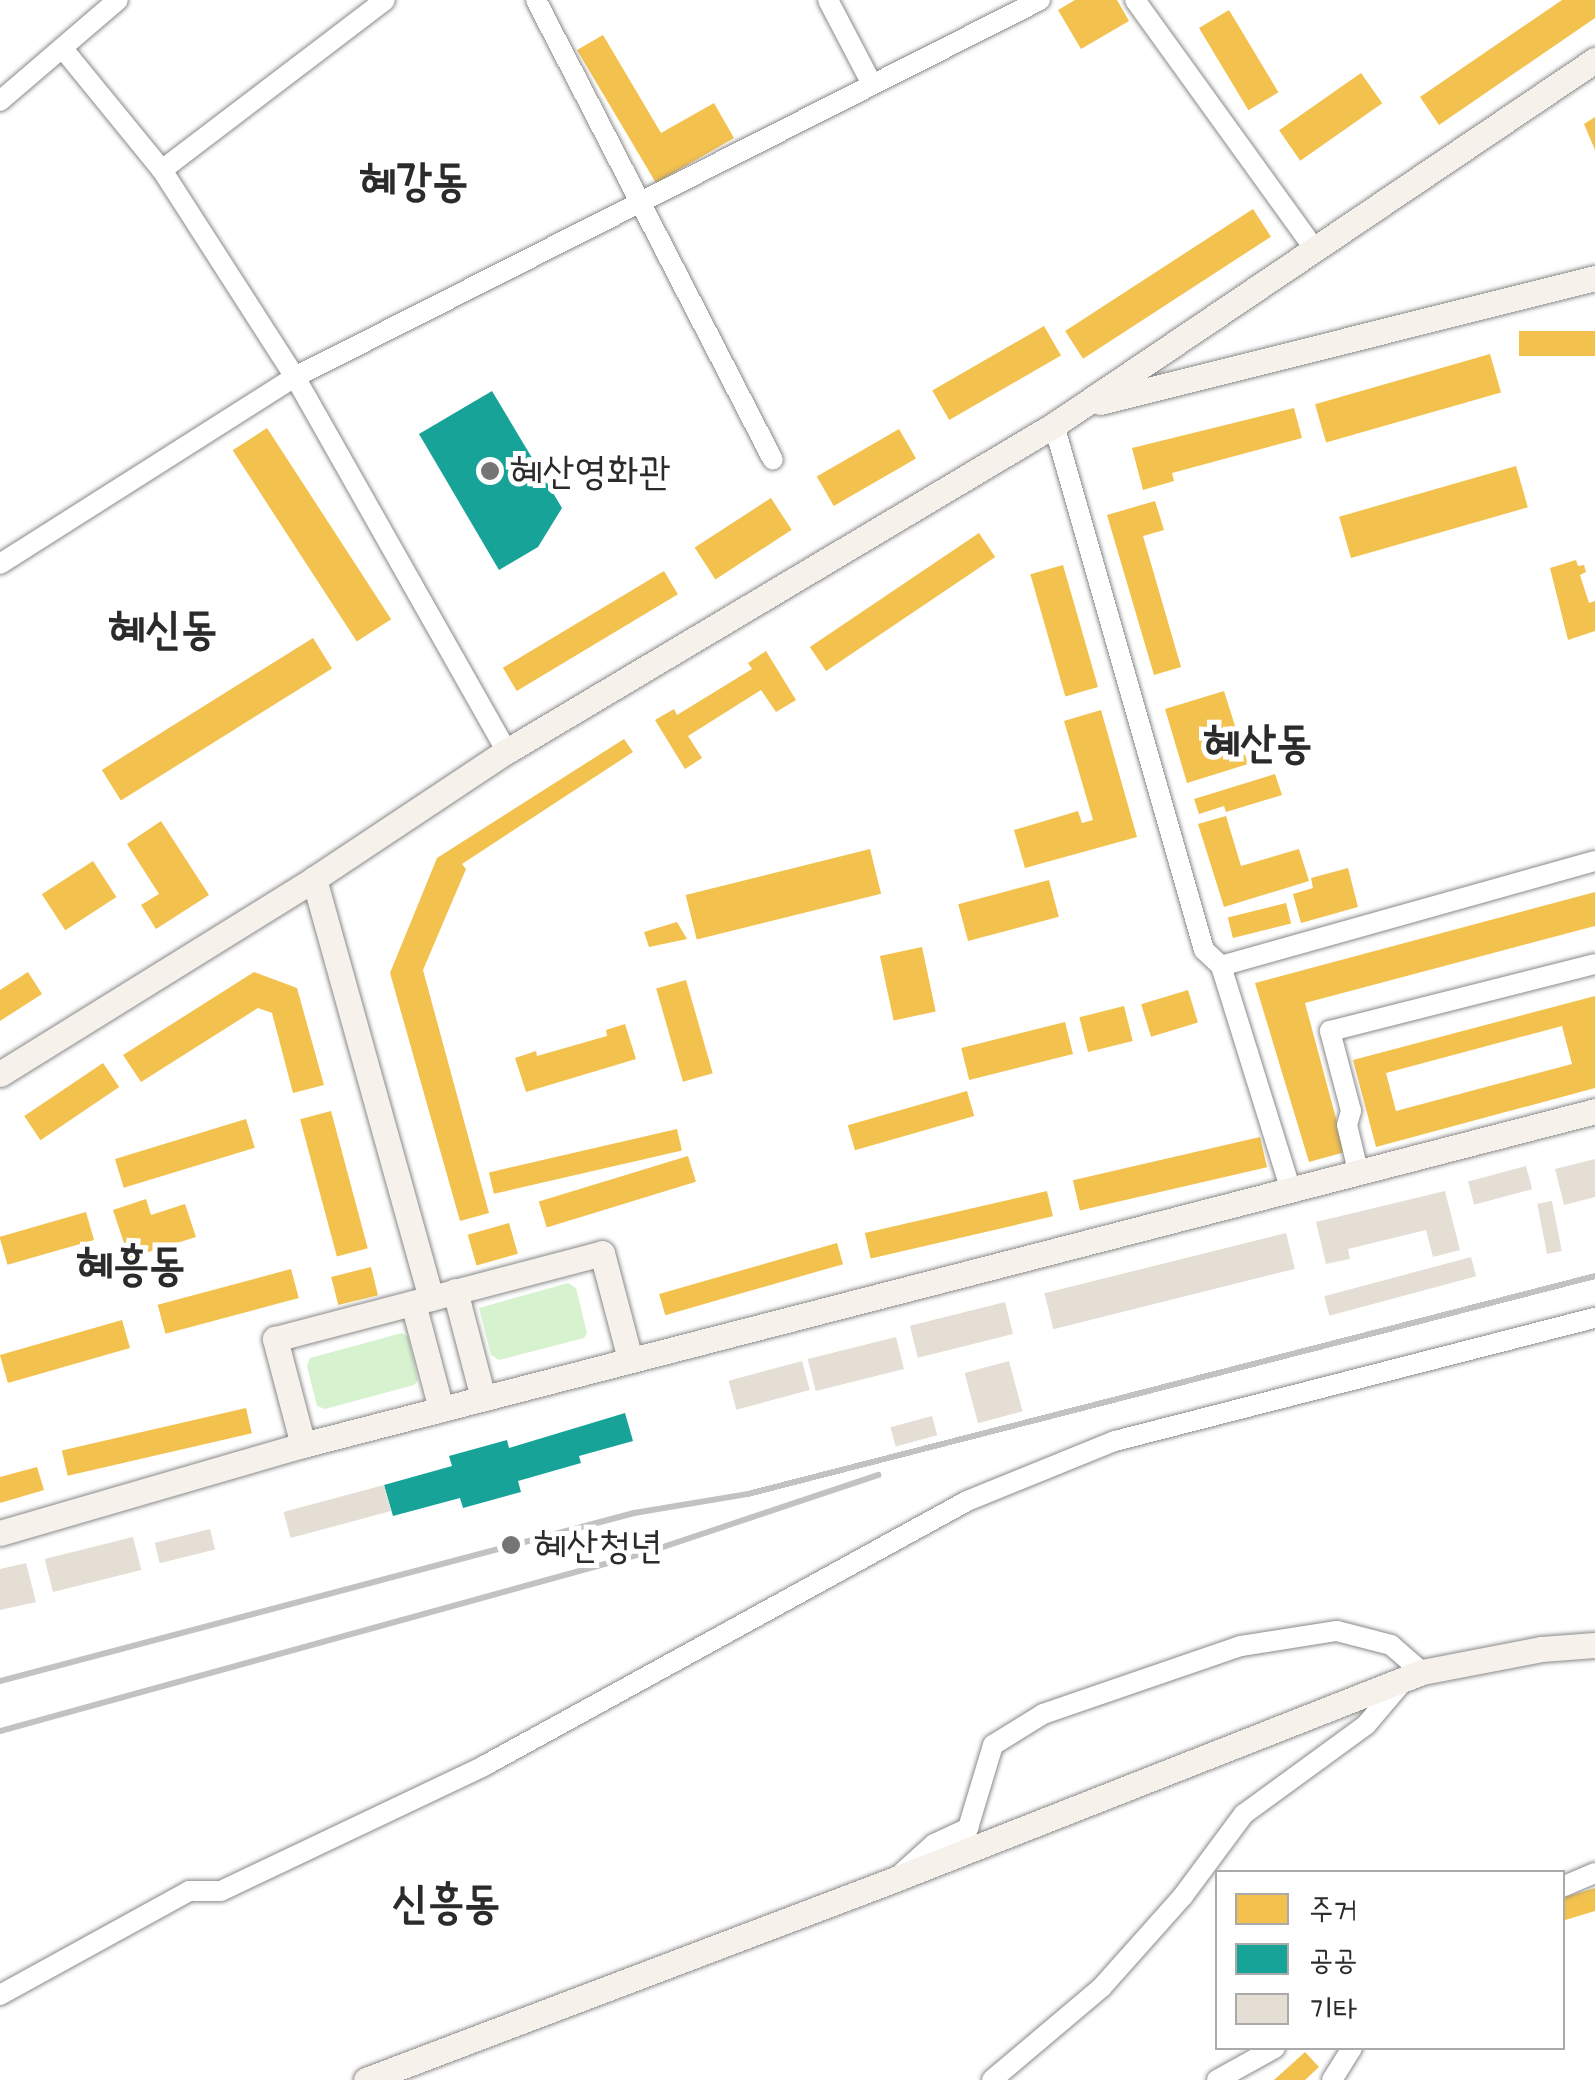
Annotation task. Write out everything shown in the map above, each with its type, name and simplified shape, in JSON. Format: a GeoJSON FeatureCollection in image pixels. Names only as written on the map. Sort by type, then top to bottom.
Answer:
{"type":"FeatureCollection","features":[{"type":"Feature","properties":{"kind":"main road"},"geometry":{"type":"LineString","coordinates":[[0,1074],[314,879],[507,751],[1054,425],[1595,60]]}},
{"type":"Feature","properties":{"kind":"main road"},"geometry":{"type":"LineString","coordinates":[[1080,407],[1595,278]]}},
{"type":"Feature","properties":{"kind":"main road"},"geometry":{"type":"LineString","coordinates":[[314,879],[433,1297],[483,1398]]}},
{"type":"Feature","properties":{"kind":"main road"},"geometry":{"type":"LineString","coordinates":[[0,1533],[303,1445],[1595,1111]]}},
{"type":"Feature","properties":{"kind":"main road"},"geometry":{"type":"LineString","coordinates":[[303,1445],[275,1339],[433,1297],[602,1253],[630,1359]]}},
{"type":"Feature","properties":{"kind":"main road"},"geometry":{"type":"LineString","coordinates":[[433,1297],[441,1409]]}},
{"type":"Feature","properties":{"kind":"main road"},"geometry":{"type":"LineString","coordinates":[[366,2080],[893,1880],[1413,1676],[1541,1648],[1595,1644]]}},
{"type":"Feature","properties":{"kind":"street"},"geometry":{"type":"LineString","coordinates":[[0,101],[118,0]]}},
{"type":"Feature","properties":{"kind":"street"},"geometry":{"type":"LineString","coordinates":[[162,170],[385,0]]}},
{"type":"Feature","properties":{"kind":"street"},"geometry":{"type":"LineString","coordinates":[[536,0],[642,199],[773,460]]}},
{"type":"Feature","properties":{"kind":"street"},"geometry":{"type":"LineString","coordinates":[[828,0],[872,84]]}},
{"type":"Feature","properties":{"kind":"street"},"geometry":{"type":"LineString","coordinates":[[0,564],[295,377],[1040,0]]}},
{"type":"Feature","properties":{"kind":"street"},"geometry":{"type":"LineString","coordinates":[[1135,0],[1314,248]]}},
{"type":"Feature","properties":{"kind":"street"},"geometry":{"type":"LineString","coordinates":[[64,50],[162,170],[295,377],[507,751]]}},
{"type":"Feature","properties":{"kind":"street"},"geometry":{"type":"LineString","coordinates":[[1054,425],[1204,950],[1221,966],[1290,1188]]}},
{"type":"Feature","properties":{"kind":"street"},"geometry":{"type":"LineString","coordinates":[[1221,966],[1595,861]]}},
{"type":"Feature","properties":{"kind":"street"},"geometry":{"type":"LineString","coordinates":[[1358,1171],[1346,1125],[1351,1111],[1330,1031],[1595,964]]}},
{"type":"Feature","properties":{"kind":"street"},"geometry":{"type":"LineString","coordinates":[[0,1994],[189,1891],[221,1891],[482,1767],[967,1501],[1116,1441],[1595,1318]]}},
{"type":"Feature","properties":{"kind":"street"},"geometry":{"type":"LineString","coordinates":[[893,1880],[934,1844],[968,1828],[994,1745],[1044,1714],[1240,1646],[1336,1631],[1391,1645],[1413,1676],[1366,1725],[1244,1814],[1182,1896],[1102,1987],[992,2080]]}},
{"type":"Feature","properties":{"kind":"street"},"geometry":{"type":"LineString","coordinates":[[1565,1885],[1595,1873]]}},
{"type":"Feature","properties":{"kind":"street"},"geometry":{"type":"LineString","coordinates":[[1216,2080],[1271,2050]]}},
{"type":"Feature","properties":{"kind":"street"},"geometry":{"type":"LineString","coordinates":[[1332,2080],[1351,2050]]}},
{"type":"Feature","properties":{"kind":"green space"},"geometry":{"type":"Polygon","coordinates":[[[568,1283],[576,1288],[587,1333],[584,1338],[499,1360],[491,1355],[479,1308],[568,1283]]]}},
{"type":"Feature","properties":{"kind":"green space"},"geometry":{"type":"Polygon","coordinates":[[[402,1333],[408,1337],[418,1380],[414,1385],[325,1409],[317,1406],[307,1366],[310,1358],[402,1333]]]}},
{"type":"Feature","properties":{"kind":"building: 주거"},"geometry":{"type":"Polygon","coordinates":[[[1075,0],[1117,0],[1129,21],[1081,49],[1058,10],[1075,0]]]}},
{"type":"Feature","properties":{"kind":"building: 주거"},"geometry":{"type":"Polygon","coordinates":[[[1562,0],[1595,0],[1595,18],[1439,125],[1420,97],[1562,0]]]}},
{"type":"Feature","properties":{"kind":"building: 주거"},"geometry":{"type":"Polygon","coordinates":[[[1229,10],[1278,92],[1248,110],[1199,28],[1229,10]]]}},
{"type":"Feature","properties":{"kind":"building: 주거"},"geometry":{"type":"Polygon","coordinates":[[[603,35],[661,133],[714,103],[734,138],[656,183],[577,50],[603,35]]]}},
{"type":"Feature","properties":{"kind":"building: 주거"},"geometry":{"type":"Polygon","coordinates":[[[1361,73],[1382,103],[1300,161],[1279,130],[1361,73]]]}},
{"type":"Feature","properties":{"kind":"building: 주거"},"geometry":{"type":"Polygon","coordinates":[[[1595,117],[1595,150],[1584,124],[1595,117]]]}},
{"type":"Feature","properties":{"kind":"building: 주거"},"geometry":{"type":"Polygon","coordinates":[[[1253,209],[1271,237],[1083,359],[1065,331],[1253,209]]]}},
{"type":"Feature","properties":{"kind":"building: 주거"},"geometry":{"type":"Polygon","coordinates":[[[1044,326],[1061,355],[949,420],[932,391],[1044,326]]]}},
{"type":"Feature","properties":{"kind":"building: 주거"},"geometry":{"type":"Polygon","coordinates":[[[1519,331],[1595,331],[1595,356],[1519,356],[1519,331]]]}},
{"type":"Feature","properties":{"kind":"building: 주거"},"geometry":{"type":"Polygon","coordinates":[[[1490,354],[1501,392],[1326,443],[1315,404],[1490,354]]]}},
{"type":"Feature","properties":{"kind":"building: 주거"},"geometry":{"type":"Polygon","coordinates":[[[1294,408],[1302,438],[1172,473],[1174,481],[1143,490],[1132,448],[1294,408]]]}},
{"type":"Feature","properties":{"kind":"building: 주거"},"geometry":{"type":"Polygon","coordinates":[[[267,428],[391,619],[357,642],[233,450],[267,428]]]}},
{"type":"Feature","properties":{"kind":"building: 주거"},"geometry":{"type":"Polygon","coordinates":[[[899,429],[916,458],[834,506],[817,476],[899,429]]]}},
{"type":"Feature","properties":{"kind":"building: 주거"},"geometry":{"type":"Polygon","coordinates":[[[1516,466],[1528,507],[1351,558],[1339,517],[1516,466]]]}},
{"type":"Feature","properties":{"kind":"building: 주거"},"geometry":{"type":"Polygon","coordinates":[[[771,498],[792,530],[715,579],[695,548],[771,498]]]}},
{"type":"Feature","properties":{"kind":"building: 주거"},"geometry":{"type":"Polygon","coordinates":[[[1155,501],[1164,530],[1143,536],[1181,667],[1154,675],[1107,515],[1155,501]]]}},
{"type":"Feature","properties":{"kind":"building: 주거"},"geometry":{"type":"Polygon","coordinates":[[[979,533],[995,557],[826,671],[810,647],[979,533]]]}},
{"type":"Feature","properties":{"kind":"building: 주거"},"geometry":{"type":"Polygon","coordinates":[[[1576,560],[1578,566],[1584,565],[1586,572],[1580,575],[1589,603],[1595,601],[1595,631],[1568,640],[1550,568],[1576,560]]]}},
{"type":"Feature","properties":{"kind":"building: 주거"},"geometry":{"type":"Polygon","coordinates":[[[1063,565],[1098,687],[1065,696],[1030,574],[1063,565]]]}},
{"type":"Feature","properties":{"kind":"building: 주거"},"geometry":{"type":"Polygon","coordinates":[[[664,571],[678,594],[517,691],[503,668],[664,571]]]}},
{"type":"Feature","properties":{"kind":"building: 주거"},"geometry":{"type":"Polygon","coordinates":[[[313,638],[332,669],[121,800],[102,770],[313,638]]]}},
{"type":"Feature","properties":{"kind":"building: 주거"},"geometry":{"type":"Polygon","coordinates":[[[766,651],[796,700],[776,712],[761,690],[688,736],[702,758],[685,769],[655,720],[674,709],[677,715],[752,669],[748,663],[766,651]]]}},
{"type":"Feature","properties":{"kind":"building: 주거"},"geometry":{"type":"Polygon","coordinates":[[[1224,691],[1241,745],[1206,758],[1243,748],[1248,764],[1187,783],[1165,709],[1224,691]]]}},
{"type":"Feature","properties":{"kind":"building: 주거"},"geometry":{"type":"Polygon","coordinates":[[[1101,710],[1137,837],[1025,868],[1014,830],[1078,811],[1082,823],[1093,820],[1064,721],[1101,710]]]}},
{"type":"Feature","properties":{"kind":"building: 주거"},"geometry":{"type":"Polygon","coordinates":[[[624,739],[633,752],[462,864],[466,869],[423,970],[489,1213],[460,1221],[390,973],[437,858],[624,739]]]}},
{"type":"Feature","properties":{"kind":"building: 주거"},"geometry":{"type":"Polygon","coordinates":[[[1275,774],[1282,795],[1226,812],[1224,806],[1199,814],[1194,799],[1275,774]]]}},
{"type":"Feature","properties":{"kind":"building: 주거"},"geometry":{"type":"Polygon","coordinates":[[[1226,816],[1241,866],[1299,849],[1309,881],[1224,907],[1198,824],[1226,816]]]}},
{"type":"Feature","properties":{"kind":"building: 주거"},"geometry":{"type":"Polygon","coordinates":[[[161,821],[209,895],[156,929],[141,905],[159,894],[127,844],[161,821]]]}},
{"type":"Feature","properties":{"kind":"building: 주거"},"geometry":{"type":"Polygon","coordinates":[[[870,849],[881,894],[697,940],[686,895],[870,849]]]}},
{"type":"Feature","properties":{"kind":"building: 주거"},"geometry":{"type":"Polygon","coordinates":[[[93,861],[116,897],[65,930],[42,894],[93,861]]]}},
{"type":"Feature","properties":{"kind":"building: 주거"},"geometry":{"type":"Polygon","coordinates":[[[1348,868],[1358,907],[1301,923],[1293,894],[1313,888],[1311,878],[1348,868]]]}},
{"type":"Feature","properties":{"kind":"building: 주거"},"geometry":{"type":"Polygon","coordinates":[[[1049,880],[1059,917],[968,941],[958,904],[1049,880]]]}},
{"type":"Feature","properties":{"kind":"building: 주거"},"geometry":{"type":"Polygon","coordinates":[[[1595,892],[1595,926],[1305,1003],[1345,1152],[1309,1162],[1255,983],[1595,892]]]}},
{"type":"Feature","properties":{"kind":"building: 주거"},"geometry":{"type":"Polygon","coordinates":[[[1286,903],[1291,923],[1233,938],[1228,918],[1286,903]]]}},
{"type":"Feature","properties":{"kind":"building: 주거"},"geometry":{"type":"Polygon","coordinates":[[[677,922],[687,939],[649,947],[644,932],[677,922]]]}},
{"type":"Feature","properties":{"kind":"building: 주거"},"geometry":{"type":"Polygon","coordinates":[[[922,947],[936,1012],[894,1020],[880,956],[922,947]]]}},
{"type":"Feature","properties":{"kind":"building: 주거"},"geometry":{"type":"Polygon","coordinates":[[[28,972],[42,994],[0,1021],[0,990],[28,972]]]}},
{"type":"Feature","properties":{"kind":"building: 주거"},"geometry":{"type":"Polygon","coordinates":[[[254,972],[297,988],[324,1085],[293,1093],[272,1013],[258,1008],[141,1082],[123,1055],[254,972]]]}},
{"type":"Feature","properties":{"kind":"building: 주거"},"geometry":{"type":"Polygon","coordinates":[[[686,980],[713,1073],[683,1082],[656,989],[686,980]]]}},
{"type":"Feature","properties":{"kind":"building: 주거"},"geometry":{"type":"Polygon","coordinates":[[[1188,990],[1198,1023],[1151,1037],[1141,1004],[1188,990]]]}},
{"type":"Feature","properties":{"kind":"building: 주거"},"geometry":{"type":"Polygon","coordinates":[[[1595,996],[1595,1088],[1376,1147],[1353,1060],[1595,996]],[[1562,1026],[1386,1073],[1396,1111],[1572,1064],[1562,1026]]]}},
{"type":"Feature","properties":{"kind":"building: 주거"},"geometry":{"type":"Polygon","coordinates":[[[1124,1006],[1133,1041],[1088,1052],[1079,1017],[1124,1006]]]}},
{"type":"Feature","properties":{"kind":"building: 주거"},"geometry":{"type":"Polygon","coordinates":[[[1065,1022],[1073,1054],[969,1080],[961,1048],[1065,1022]]]}},
{"type":"Feature","properties":{"kind":"building: 주거"},"geometry":{"type":"Polygon","coordinates":[[[625,1024],[636,1059],[526,1092],[515,1058],[536,1051],[537,1056],[607,1036],[606,1030],[625,1024]]]}},
{"type":"Feature","properties":{"kind":"building: 주거"},"geometry":{"type":"Polygon","coordinates":[[[103,1063],[119,1087],[40,1140],[24,1116],[103,1063]]]}},
{"type":"Feature","properties":{"kind":"building: 주거"},"geometry":{"type":"Polygon","coordinates":[[[967,1091],[974,1116],[855,1150],[848,1125],[967,1091]]]}},
{"type":"Feature","properties":{"kind":"building: 주거"},"geometry":{"type":"Polygon","coordinates":[[[331,1111],[368,1248],[337,1256],[300,1119],[331,1111]]]}},
{"type":"Feature","properties":{"kind":"building: 주거"},"geometry":{"type":"Polygon","coordinates":[[[246,1119],[255,1148],[124,1188],[115,1159],[246,1119]]]}},
{"type":"Feature","properties":{"kind":"building: 주거"},"geometry":{"type":"Polygon","coordinates":[[[677,1129],[682,1150],[494,1194],[489,1172],[677,1129]]]}},
{"type":"Feature","properties":{"kind":"building: 주거"},"geometry":{"type":"Polygon","coordinates":[[[1260,1137],[1267,1167],[1080,1210],[1073,1180],[1260,1137]]]}},
{"type":"Feature","properties":{"kind":"building: 주거"},"geometry":{"type":"Polygon","coordinates":[[[688,1156],[696,1182],[547,1227],[539,1202],[688,1156]]]}},
{"type":"Feature","properties":{"kind":"building: 주거"},"geometry":{"type":"Polygon","coordinates":[[[1047,1191],[1053,1216],[871,1258],[865,1233],[1047,1191]]]}},
{"type":"Feature","properties":{"kind":"building: 주거"},"geometry":{"type":"Polygon","coordinates":[[[146,1199],[151,1215],[185,1204],[196,1237],[129,1258],[113,1210],[146,1199]]]}},
{"type":"Feature","properties":{"kind":"building: 주거"},"geometry":{"type":"Polygon","coordinates":[[[86,1212],[94,1240],[7,1265],[0,1237],[86,1212]]]}},
{"type":"Feature","properties":{"kind":"building: 주거"},"geometry":{"type":"Polygon","coordinates":[[[509,1223],[518,1254],[476,1266],[468,1235],[509,1223]]]}},
{"type":"Feature","properties":{"kind":"building: 주거"},"geometry":{"type":"Polygon","coordinates":[[[837,1243],[843,1264],[665,1315],[659,1294],[837,1243]]]}},
{"type":"Feature","properties":{"kind":"building: 주거"},"geometry":{"type":"Polygon","coordinates":[[[371,1267],[378,1295],[338,1305],[331,1277],[371,1267]]]}},
{"type":"Feature","properties":{"kind":"building: 주거"},"geometry":{"type":"Polygon","coordinates":[[[291,1269],[299,1298],[165,1334],[158,1305],[291,1269]]]}},
{"type":"Feature","properties":{"kind":"building: 주거"},"geometry":{"type":"Polygon","coordinates":[[[122,1320],[130,1348],[8,1383],[0,1355],[122,1320]]]}},
{"type":"Feature","properties":{"kind":"building: 주거"},"geometry":{"type":"Polygon","coordinates":[[[246,1408],[252,1433],[68,1476],[62,1451],[246,1408]]]}},
{"type":"Feature","properties":{"kind":"building: 주거"},"geometry":{"type":"Polygon","coordinates":[[[37,1467],[44,1490],[0,1503],[0,1477],[37,1467]]]}},
{"type":"Feature","properties":{"kind":"building: 주거"},"geometry":{"type":"Polygon","coordinates":[[[1595,1888],[1595,1911],[1565,1920],[1565,1897],[1595,1888]]]}},
{"type":"Feature","properties":{"kind":"building: 주거"},"geometry":{"type":"Polygon","coordinates":[[[1305,2052],[1319,2067],[1305,2080],[1274,2080],[1305,2052]]]}},
{"type":"Feature","properties":{"kind":"building: 공공","name":"혜산영화관"},"geometry":{"type":"Polygon","coordinates":[[[492,391],[562,508],[538,547],[499,570],[419,434],[492,391]]]}},
{"type":"Feature","properties":{"kind":"building: 공공"},"geometry":{"type":"Polygon","coordinates":[[[625,1413],[633,1441],[579,1456],[581,1463],[518,1481],[521,1492],[463,1508],[460,1498],[393,1516],[384,1485],[452,1466],[449,1456],[507,1440],[509,1448],[625,1413]]]}},
{"type":"Feature","properties":{"kind":"building: 기타"},"geometry":{"type":"Polygon","coordinates":[[[1595,1159],[1595,1197],[1564,1205],[1555,1169],[1595,1159]]]}},
{"type":"Feature","properties":{"kind":"building: 기타"},"geometry":{"type":"Polygon","coordinates":[[[1526,1166],[1532,1189],[1474,1205],[1468,1182],[1526,1166]]]}},
{"type":"Feature","properties":{"kind":"building: 기타"},"geometry":{"type":"Polygon","coordinates":[[[1445,1191],[1460,1250],[1433,1257],[1426,1230],[1348,1249],[1350,1259],[1326,1264],[1316,1222],[1445,1191]]]}},
{"type":"Feature","properties":{"kind":"building: 기타"},"geometry":{"type":"Polygon","coordinates":[[[1552,1201],[1562,1251],[1547,1254],[1537,1204],[1552,1201]]]}},
{"type":"Feature","properties":{"kind":"building: 기타"},"geometry":{"type":"Polygon","coordinates":[[[1286,1233],[1295,1269],[1053,1329],[1044,1293],[1286,1233]]]}},
{"type":"Feature","properties":{"kind":"building: 기타"},"geometry":{"type":"Polygon","coordinates":[[[1471,1257],[1476,1276],[1329,1316],[1324,1296],[1471,1257]]]}},
{"type":"Feature","properties":{"kind":"building: 기타"},"geometry":{"type":"Polygon","coordinates":[[[1005,1302],[1013,1334],[918,1358],[910,1326],[1005,1302]]]}},
{"type":"Feature","properties":{"kind":"building: 기타"},"geometry":{"type":"Polygon","coordinates":[[[896,1337],[904,1369],[816,1391],[808,1359],[896,1337]]]}},
{"type":"Feature","properties":{"kind":"building: 기타"},"geometry":{"type":"Polygon","coordinates":[[[802,1361],[810,1390],[736,1410],[729,1381],[802,1361]]]}},
{"type":"Feature","properties":{"kind":"building: 기타"},"geometry":{"type":"Polygon","coordinates":[[[1009,1361],[1022,1411],[978,1423],[965,1373],[1009,1361]]]}},
{"type":"Feature","properties":{"kind":"building: 기타"},"geometry":{"type":"Polygon","coordinates":[[[932,1416],[937,1435],[896,1446],[890,1427],[932,1416]]]}},
{"type":"Feature","properties":{"kind":"building: 기타"},"geometry":{"type":"Polygon","coordinates":[[[384,1485],[391,1511],[291,1538],[284,1512],[384,1485]]]}},
{"type":"Feature","properties":{"kind":"building: 기타"},"geometry":{"type":"Polygon","coordinates":[[[210,1529],[215,1549],[160,1563],[155,1543],[210,1529]]]}},
{"type":"Feature","properties":{"kind":"building: 기타"},"geometry":{"type":"Polygon","coordinates":[[[133,1537],[141,1570],[53,1592],[45,1559],[133,1537]]]}},
{"type":"Feature","properties":{"kind":"building: 기타"},"geometry":{"type":"Polygon","coordinates":[[[26,1563],[36,1602],[0,1610],[0,1569],[26,1563]]]}},
{"type":"Feature","properties":{"kind":"railway"},"geometry":{"type":"LineString","coordinates":[[0,1681],[634,1513],[748,1494],[1595,1276]]}},
{"type":"Feature","properties":{"kind":"railway"},"geometry":{"type":"LineString","coordinates":[[0,1731],[648,1552],[878,1475]]}},
{"type":"Feature","properties":{"kind":"place","name":"혜산영화관"},"geometry":{"type":"Point","coordinates":[490,471]}},
{"type":"Feature","properties":{"kind":"place","name":"혜산청년"},"geometry":{"type":"Point","coordinates":[511,1545]}},
{"type":"Feature","properties":{"kind":"district","name":"혜강동"},"geometry":{"type":"Point","coordinates":[414,181]}},
{"type":"Feature","properties":{"kind":"district","name":"혜신동"},"geometry":{"type":"Point","coordinates":[163,629]}},
{"type":"Feature","properties":{"kind":"district","name":"혜산동"},"geometry":{"type":"Point","coordinates":[1258,743]}},
{"type":"Feature","properties":{"kind":"district","name":"혜흥동"},"geometry":{"type":"Point","coordinates":[131,1265]}},
{"type":"Feature","properties":{"kind":"district","name":"신흥동"},"geometry":{"type":"Point","coordinates":[446,1903]}}]}
